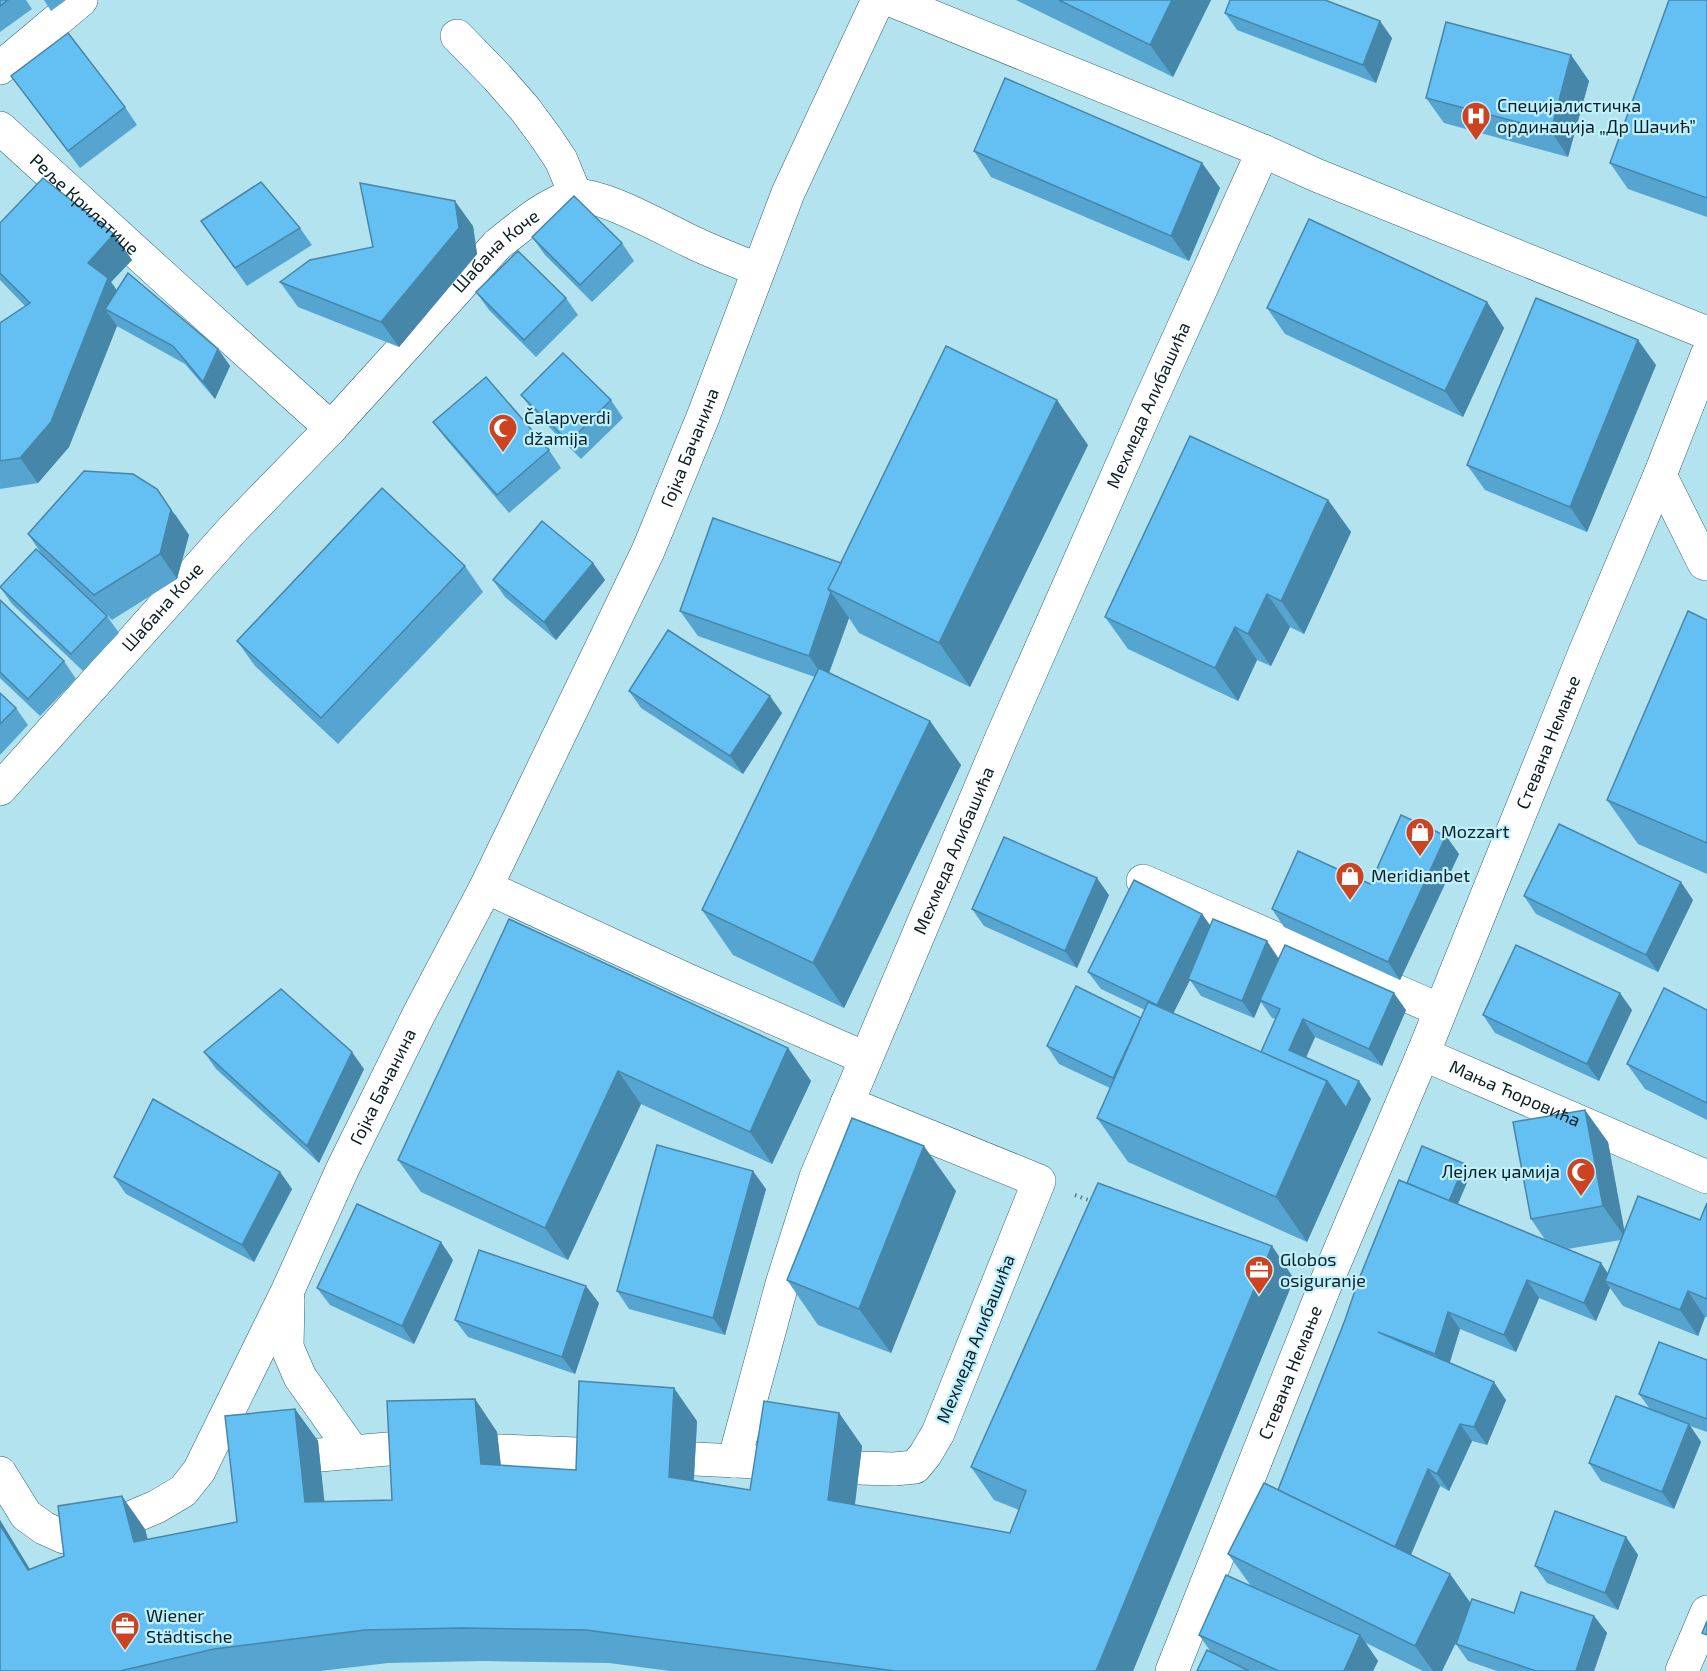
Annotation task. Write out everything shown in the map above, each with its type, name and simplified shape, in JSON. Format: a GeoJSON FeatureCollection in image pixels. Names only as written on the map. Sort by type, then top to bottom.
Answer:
{"type":"FeatureCollection","features":[{"type":"Feature","properties":{"kind":"street"},"geometry":{"type":"LineString","coordinates":[[0,68],[81,0]]}},
{"type":"Feature","properties":{"kind":"street","name":"Гојка Бачанина"},"geometry":{"type":"LineString","coordinates":[[0,1473],[26,1515],[44,1528],[64,1537],[104,1529],[156,1507],[214,1469],[288,1290],[343,1168],[419,1014],[486,887],[648,550],[703,417],[788,193],[878,0]]}},
{"type":"Feature","properties":{"kind":"street"},"geometry":{"type":"LineString","coordinates":[[891,0],[1707,333]]}},
{"type":"Feature","properties":{"kind":"street"},"geometry":{"type":"LineString","coordinates":[[457,36],[504,85],[547,140],[561,160],[576,196],[610,203],[696,244],[758,270]]}},
{"type":"Feature","properties":{"kind":"street","name":"Реље Крилатице"},"geometry":{"type":"LineString","coordinates":[[0,128],[331,428]]}},
{"type":"Feature","properties":{"kind":"street","name":"Мехмеда Алибашића"},"geometry":{"type":"LineString","coordinates":[[734,1461],[783,1284],[816,1177],[1011,715],[1263,151]]}},
{"type":"Feature","properties":{"kind":"street","name":"Шабана Коче"},"geometry":{"type":"LineString","coordinates":[[0,789],[232,530],[331,428],[496,245],[524,223],[560,201],[576,196]]}},
{"type":"Feature","properties":{"kind":"street","name":"Стевана Немање"},"geometry":{"type":"LineString","coordinates":[[1172,1671],[1326,1283],[1440,1011],[1580,662],[1660,475],[1707,356]]}},
{"type":"Feature","properties":{"kind":"street"},"geometry":{"type":"LineString","coordinates":[[1660,475],[1707,564]]}},
{"type":"Feature","properties":{"kind":"street"},"geometry":{"type":"LineString","coordinates":[[1143,881],[1440,1011]]}},
{"type":"Feature","properties":{"kind":"street"},"geometry":{"type":"LineString","coordinates":[[486,887],[687,981],[865,1058]]}},
{"type":"Feature","properties":{"kind":"street","name":"Мања Ћоровића"},"geometry":{"type":"LineString","coordinates":[[1422,1054],[1707,1177]]}},
{"type":"Feature","properties":{"kind":"street"},"geometry":{"type":"LineString","coordinates":[[847,1103],[1039,1181]]}},
{"type":"Feature","properties":{"kind":"street","name":"Мехмеда Алибашића"},"geometry":{"type":"LineString","coordinates":[[859,1468],[915,1467],[925,1455],[938,1433],[1039,1181]]}},
{"type":"Feature","properties":{"kind":"street","name":"Гојка Бачанина"},"geometry":{"type":"LineString","coordinates":[[288,1290],[287,1347],[300,1377],[353,1452]]}},
{"type":"Feature","properties":{"kind":"street"},"geometry":{"type":"LineString","coordinates":[[320,1455],[411,1447]]}},
{"type":"Feature","properties":{"kind":"street"},"geometry":{"type":"LineString","coordinates":[[499,1451],[601,1455]]}},
{"type":"Feature","properties":{"kind":"street"},"geometry":{"type":"LineString","coordinates":[[694,1459],[783,1464]]}},
{"type":"Feature","properties":{"kind":"street"},"geometry":{"type":"LineString","coordinates":[[1682,1671],[1707,1612]]}},
{"type":"Feature","properties":{"kind":"path"},"geometry":{"type":"LineString","coordinates":[[1039,1181],[1097,1203]]}},
{"type":"Feature","properties":{"kind":"building"},"geometry":{"type":"Polygon","coordinates":[[[0,0],[8,0],[0,6],[0,0]]]}},
{"type":"Feature","properties":{"kind":"building"},"geometry":{"type":"Polygon","coordinates":[[[1059,0],[1172,0],[1150,45],[1059,0]]]}},
{"type":"Feature","properties":{"kind":"building"},"geometry":{"type":"Polygon","coordinates":[[[1230,0],[1325,0],[1380,21],[1363,65],[1225,13],[1230,0]]]}},
{"type":"Feature","properties":{"kind":"building"},"geometry":{"type":"Polygon","coordinates":[[[1669,0],[1707,0],[1707,198],[1610,163],[1669,0]]]}},
{"type":"Feature","properties":{"kind":"building"},"geometry":{"type":"Polygon","coordinates":[[[1446,22],[1571,55],[1551,131],[1426,98],[1446,22]]]}},
{"type":"Feature","properties":{"kind":"building"},"geometry":{"type":"Polygon","coordinates":[[[68,33],[125,107],[68,151],[11,76],[68,33]]]}},
{"type":"Feature","properties":{"kind":"building"},"geometry":{"type":"Polygon","coordinates":[[[1005,78],[1202,163],[1171,236],[974,151],[1005,78]]]}},
{"type":"Feature","properties":{"kind":"building"},"geometry":{"type":"Polygon","coordinates":[[[43,178],[114,234],[88,263],[108,278],[51,422],[20,458],[0,461],[0,323],[30,303],[0,273],[0,223],[43,178]]]}},
{"type":"Feature","properties":{"kind":"building"},"geometry":{"type":"Polygon","coordinates":[[[261,182],[300,228],[235,268],[201,221],[261,182]]]}},
{"type":"Feature","properties":{"kind":"building"},"geometry":{"type":"Polygon","coordinates":[[[360,183],[455,201],[459,228],[381,322],[280,282],[310,260],[373,247],[360,183]]]}},
{"type":"Feature","properties":{"kind":"building"},"geometry":{"type":"Polygon","coordinates":[[[574,196],[622,243],[580,285],[532,237],[574,196]]]}},
{"type":"Feature","properties":{"kind":"building"},"geometry":{"type":"Polygon","coordinates":[[[1309,219],[1487,302],[1445,391],[1267,308],[1309,219]]]}},
{"type":"Feature","properties":{"kind":"building"},"geometry":{"type":"Polygon","coordinates":[[[518,251],[566,298],[524,340],[476,292],[518,251]]]}},
{"type":"Feature","properties":{"kind":"building"},"geometry":{"type":"Polygon","coordinates":[[[128,273],[218,349],[203,382],[173,346],[105,309],[128,273]]]}},
{"type":"Feature","properties":{"kind":"building"},"geometry":{"type":"Polygon","coordinates":[[[1536,298],[1638,340],[1570,507],[1467,465],[1536,298]]]}},
{"type":"Feature","properties":{"kind":"building"},"geometry":{"type":"Polygon","coordinates":[[[946,346],[1057,400],[939,643],[828,589],[946,346]]]}},
{"type":"Feature","properties":{"kind":"building"},"geometry":{"type":"Polygon","coordinates":[[[563,353],[611,400],[569,442],[521,395],[563,353]]]}},
{"type":"Feature","properties":{"kind":"building","name":"Čalapverdi džamija"},"geometry":{"type":"Polygon","coordinates":[[[486,377],[549,450],[497,495],[433,422],[486,377]]]}},
{"type":"Feature","properties":{"kind":"building"},"geometry":{"type":"Polygon","coordinates":[[[1190,436],[1328,500],[1281,601],[1267,594],[1248,634],[1235,627],[1215,668],[1105,617],[1190,436]]]}},
{"type":"Feature","properties":{"kind":"building"},"geometry":{"type":"Polygon","coordinates":[[[84,471],[133,474],[157,489],[171,510],[160,554],[94,595],[28,534],[84,471]]]}},
{"type":"Feature","properties":{"kind":"building"},"geometry":{"type":"Polygon","coordinates":[[[382,488],[465,566],[321,718],[237,641],[382,488]]]}},
{"type":"Feature","properties":{"kind":"building"},"geometry":{"type":"Polygon","coordinates":[[[713,518],[841,563],[828,589],[831,592],[809,656],[680,611],[713,518]]]}},
{"type":"Feature","properties":{"kind":"building"},"geometry":{"type":"Polygon","coordinates":[[[542,521],[593,563],[544,622],[493,580],[542,521]]]}},
{"type":"Feature","properties":{"kind":"building"},"geometry":{"type":"Polygon","coordinates":[[[36,549],[107,616],[71,654],[0,587],[36,549]]]}},
{"type":"Feature","properties":{"kind":"building"},"geometry":{"type":"Polygon","coordinates":[[[0,600],[64,661],[28,699],[0,672],[0,600]]]}},
{"type":"Feature","properties":{"kind":"building"},"geometry":{"type":"Polygon","coordinates":[[[1688,611],[1707,620],[1707,843],[1607,800],[1688,611]]]}},
{"type":"Feature","properties":{"kind":"building"},"geometry":{"type":"Polygon","coordinates":[[[668,630],[770,696],[730,756],[629,691],[668,630]]]}},
{"type":"Feature","properties":{"kind":"building"},"geometry":{"type":"Polygon","coordinates":[[[819,668],[930,721],[813,963],[702,910],[819,668]]]}},
{"type":"Feature","properties":{"kind":"building"},"geometry":{"type":"Polygon","coordinates":[[[0,693],[16,708],[0,724],[0,693]]]}},
{"type":"Feature","properties":{"kind":"building"},"geometry":{"type":"Polygon","coordinates":[[[1401,815],[1446,836],[1388,962],[1272,909],[1298,851],[1370,884],[1401,815]]]}},
{"type":"Feature","properties":{"kind":"building"},"geometry":{"type":"Polygon","coordinates":[[[1559,824],[1681,882],[1646,955],[1524,896],[1559,824]]]}},
{"type":"Feature","properties":{"kind":"building"},"geometry":{"type":"Polygon","coordinates":[[[1004,837],[1097,878],[1065,951],[972,909],[1004,837]]]}},
{"type":"Feature","properties":{"kind":"building"},"geometry":{"type":"Polygon","coordinates":[[[1134,880],[1202,914],[1157,1005],[1088,972],[1134,880]]]}},
{"type":"Feature","properties":{"kind":"building"},"geometry":{"type":"Polygon","coordinates":[[[509,919],[788,1048],[750,1132],[618,1071],[545,1228],[398,1160],[509,919]]]}},
{"type":"Feature","properties":{"kind":"building"},"geometry":{"type":"Polygon","coordinates":[[[1213,919],[1267,941],[1242,1001],[1188,979],[1213,919]]]}},
{"type":"Feature","properties":{"kind":"building"},"geometry":{"type":"Polygon","coordinates":[[[1285,945],[1394,993],[1369,1049],[1303,1019],[1289,1050],[1359,1081],[1346,1108],[1327,1081],[1261,1052],[1280,1009],[1260,1000],[1285,945]]]}},
{"type":"Feature","properties":{"kind":"building"},"geometry":{"type":"Polygon","coordinates":[[[1516,945],[1620,993],[1587,1064],[1483,1015],[1516,945]]]}},
{"type":"Feature","properties":{"kind":"building"},"geometry":{"type":"Polygon","coordinates":[[[1076,986],[1141,1018],[1113,1078],[1047,1046],[1076,986]]]}},
{"type":"Feature","properties":{"kind":"building"},"geometry":{"type":"Polygon","coordinates":[[[1664,988],[1707,1010],[1707,1103],[1627,1064],[1664,988]]]}},
{"type":"Feature","properties":{"kind":"building"},"geometry":{"type":"Polygon","coordinates":[[[281,989],[352,1052],[307,1146],[204,1052],[281,989]]]}},
{"type":"Feature","properties":{"kind":"building"},"geometry":{"type":"Polygon","coordinates":[[[1148,1002],[1327,1081],[1276,1197],[1097,1118],[1148,1002]]]}},
{"type":"Feature","properties":{"kind":"building"},"geometry":{"type":"Polygon","coordinates":[[[153,1099],[280,1172],[242,1245],[114,1177],[153,1099]]]}},
{"type":"Feature","properties":{"kind":"building"},"geometry":{"type":"Polygon","coordinates":[[[1585,1110],[1603,1206],[1531,1219],[1513,1122],[1585,1110]]]}},
{"type":"Feature","properties":{"kind":"building"},"geometry":{"type":"Polygon","coordinates":[[[852,1118],[924,1146],[859,1309],[787,1280],[852,1118]]]}},
{"type":"Feature","properties":{"kind":"building"},"geometry":{"type":"Polygon","coordinates":[[[657,1145],[753,1171],[713,1318],[617,1291],[657,1145]]]}},
{"type":"Feature","properties":{"kind":"building"},"geometry":{"type":"Polygon","coordinates":[[[1422,1146],[1465,1164],[1449,1201],[1407,1183],[1422,1146]]]}},
{"type":"Feature","properties":{"kind":"building"},"geometry":{"type":"Polygon","coordinates":[[[1399,1180],[1601,1263],[1584,1303],[1527,1280],[1504,1335],[1448,1312],[1435,1354],[1378,1332],[1494,1382],[1474,1427],[1460,1424],[1437,1474],[1428,1469],[1395,1547],[1278,1490],[1399,1180]]]}},
{"type":"Feature","properties":{"kind":"building"},"geometry":{"type":"Polygon","coordinates":[[[1098,1183],[1272,1246],[1096,1671],[895,1671],[586,1630],[462,1628],[365,1630],[214,1649],[120,1671],[0,1671],[0,1525],[28,1570],[64,1556],[58,1506],[122,1496],[134,1542],[237,1522],[225,1416],[295,1409],[305,1502],[392,1500],[387,1401],[475,1399],[481,1464],[576,1470],[579,1381],[674,1388],[669,1477],[750,1490],[764,1401],[839,1413],[828,1500],[1010,1533],[1026,1491],[971,1467],[1098,1183]]]}},
{"type":"Feature","properties":{"kind":"building"},"geometry":{"type":"Polygon","coordinates":[[[1638,1196],[1700,1220],[1707,1203],[1707,1299],[1688,1291],[1680,1310],[1605,1281],[1638,1196]]]}},
{"type":"Feature","properties":{"kind":"building"},"geometry":{"type":"Polygon","coordinates":[[[357,1204],[441,1242],[402,1326],[317,1288],[357,1204]]]}},
{"type":"Feature","properties":{"kind":"building"},"geometry":{"type":"Polygon","coordinates":[[[479,1250],[586,1286],[562,1357],[455,1320],[479,1250]]]}},
{"type":"Feature","properties":{"kind":"building"},"geometry":{"type":"Polygon","coordinates":[[[1659,1342],[1707,1360],[1707,1419],[1639,1394],[1659,1342]]]}},
{"type":"Feature","properties":{"kind":"building"},"geometry":{"type":"Polygon","coordinates":[[[1616,1396],[1689,1424],[1662,1492],[1589,1463],[1616,1396]]]}},
{"type":"Feature","properties":{"kind":"building"},"geometry":{"type":"Polygon","coordinates":[[[1264,1483],[1450,1574],[1415,1646],[1228,1554],[1264,1483]]]}},
{"type":"Feature","properties":{"kind":"building"},"geometry":{"type":"Polygon","coordinates":[[[1555,1511],[1626,1537],[1605,1593],[1535,1566],[1555,1511]]]}},
{"type":"Feature","properties":{"kind":"building"},"geometry":{"type":"Polygon","coordinates":[[[1226,1575],[1360,1635],[1344,1671],[1279,1671],[1199,1635],[1226,1575]]]}},
{"type":"Feature","properties":{"kind":"building"},"geometry":{"type":"Polygon","coordinates":[[[1521,1592],[1594,1616],[1576,1671],[1536,1671],[1456,1644],[1472,1599],[1514,1613],[1521,1592]]]}},
{"type":"Feature","properties":{"kind":"building"},"geometry":{"type":"Polygon","coordinates":[[[1707,1621],[1707,1635],[1702,1633],[1707,1621]]]}},
{"type":"Feature","properties":{"kind":"building"},"geometry":{"type":"Polygon","coordinates":[[[1207,1650],[1249,1671],[1197,1671],[1207,1650]]]}},
{"type":"Feature","properties":{"kind":"place","name":"Специјалистичка ординација „Др Шачић”"},"geometry":{"type":"Point","coordinates":[1476,142]}},
{"type":"Feature","properties":{"kind":"place","name":"Čalapverdi džamija"},"geometry":{"type":"Point","coordinates":[503,454]}},
{"type":"Feature","properties":{"kind":"place","name":"Mozzart"},"geometry":{"type":"Point","coordinates":[1420,858]}},
{"type":"Feature","properties":{"kind":"place","name":"Meridianbet"},"geometry":{"type":"Point","coordinates":[1350,902]}},
{"type":"Feature","properties":{"kind":"place","name":"Лејлек џамија"},"geometry":{"type":"Point","coordinates":[1581,1198]}},
{"type":"Feature","properties":{"kind":"place","name":"Globos osiguranje"},"geometry":{"type":"Point","coordinates":[1259,1296]}},
{"type":"Feature","properties":{"kind":"place","name":"Wiener Städtische"},"geometry":{"type":"Point","coordinates":[125,1652]}}]}
